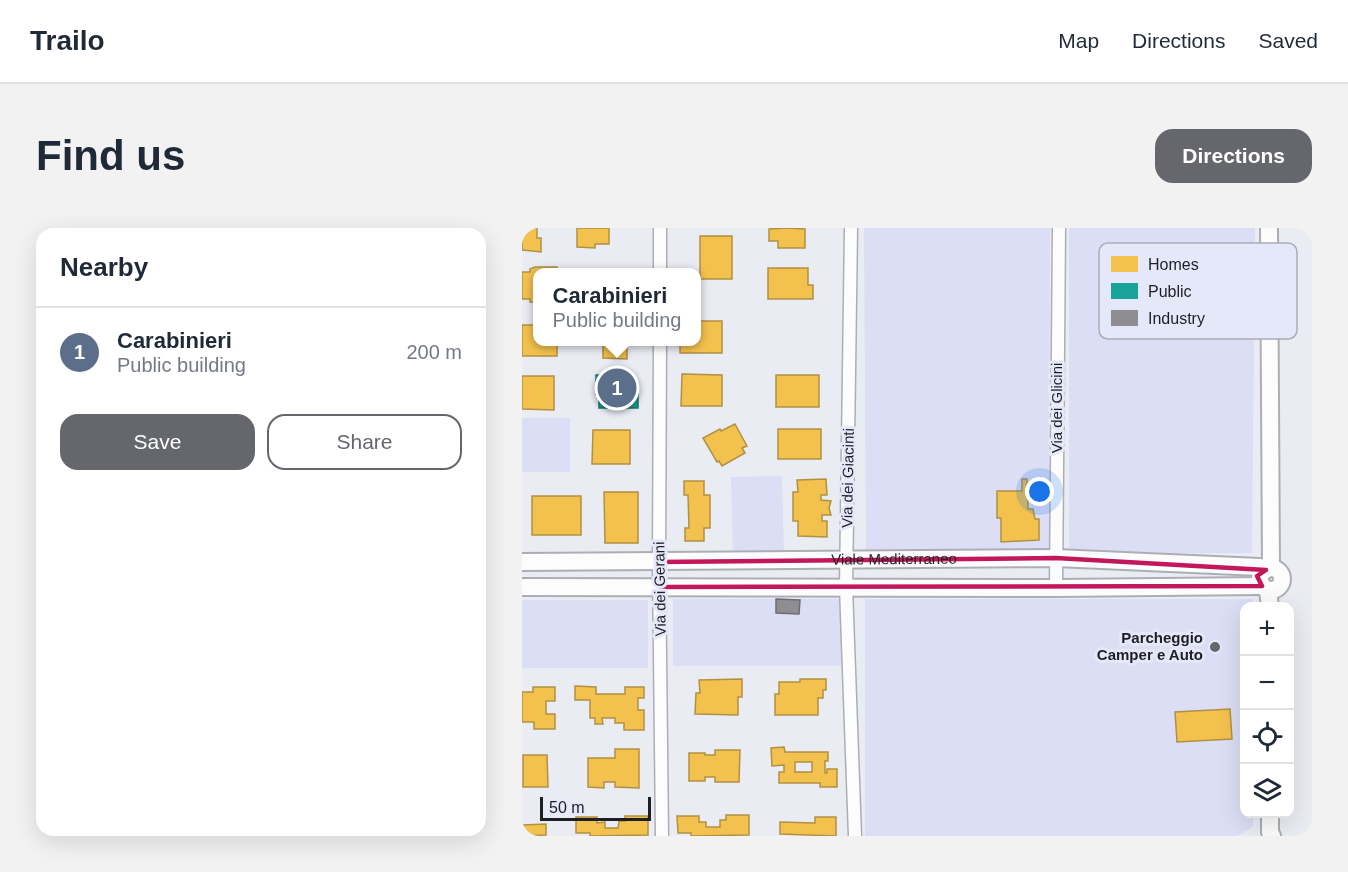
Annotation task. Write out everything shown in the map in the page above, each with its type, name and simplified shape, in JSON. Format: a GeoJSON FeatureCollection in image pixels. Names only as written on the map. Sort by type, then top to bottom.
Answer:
{"type":"FeatureCollection","features":[{"type":"Feature","properties":{"kind":"street"},"geometry":{"type":"LineString","coordinates":[[660,228],[660,268]]}},
{"type":"Feature","properties":{"kind":"street","name":"Via dei Giacinti"},"geometry":{"type":"LineString","coordinates":[[851,228],[846,587],[855,836]]}},
{"type":"Feature","properties":{"kind":"street","name":"Via dei Glicini"},"geometry":{"type":"LineString","coordinates":[[1056,588],[1059,228]]}},
{"type":"Feature","properties":{"kind":"street"},"geometry":{"type":"LineString","coordinates":[[1269,228],[1269,243]]}},
{"type":"Feature","properties":{"kind":"street"},"geometry":{"type":"LineString","coordinates":[[1267,584],[1268,339]]}},
{"type":"Feature","properties":{"kind":"street","name":"Via dei Gerani"},"geometry":{"type":"LineString","coordinates":[[660,346],[659,562],[662,836]]}},
{"type":"Feature","properties":{"kind":"street","name":"Viale Mediterraneo"},"geometry":{"type":"LineString","coordinates":[[522,562],[1056,558],[1260,567],[1267,584],[1056,588],[522,587]]}},
{"type":"Feature","properties":{"kind":"street"},"geometry":{"type":"LineString","coordinates":[[1268,835],[1270,818]]}},
{"type":"Feature","properties":{"kind":"highlighted area"},"geometry":{"type":"Polygon","coordinates":[[[1056,558],[1266,570],[1257,576],[1262,586],[660,587],[659,562],[1056,558]]]}},
{"type":"Feature","properties":{"kind":"shaded area"},"geometry":{"type":"Polygon","coordinates":[[[864,228],[1050,228],[1049,556],[866,557],[864,228]]]}},
{"type":"Feature","properties":{"kind":"shaded area"},"geometry":{"type":"Polygon","coordinates":[[[1069,228],[1255,228],[1255,243],[1099,243],[1099,339],[1254,339],[1252,553],[1069,554],[1069,228]]]}},
{"type":"Feature","properties":{"kind":"shaded area"},"geometry":{"type":"Polygon","coordinates":[[[522,418],[570,418],[570,472],[522,472],[522,418]]]}},
{"type":"Feature","properties":{"kind":"shaded area"},"geometry":{"type":"Polygon","coordinates":[[[782,476],[784,553],[733,554],[731,477],[782,476]]]}},
{"type":"Feature","properties":{"kind":"shaded area"},"geometry":{"type":"Polygon","coordinates":[[[673,599],[844,599],[844,666],[673,666],[673,599]]]}},
{"type":"Feature","properties":{"kind":"shaded area"},"geometry":{"type":"Polygon","coordinates":[[[865,599],[1253,599],[1253,602],[1240,602],[1240,818],[1253,818],[1253,827],[1237,836],[865,836],[865,599]]]}},
{"type":"Feature","properties":{"kind":"shaded area"},"geometry":{"type":"Polygon","coordinates":[[[522,600],[648,600],[648,668],[522,668],[522,600]]]}},
{"type":"Feature","properties":{"kind":"building: Homes"},"geometry":{"type":"Polygon","coordinates":[[[522,228],[537,228],[537,238],[541,238],[541,252],[522,250],[522,228]]]}},
{"type":"Feature","properties":{"kind":"building: Homes"},"geometry":{"type":"Polygon","coordinates":[[[577,228],[609,228],[609,244],[595,244],[595,248],[577,247],[577,228]]]}},
{"type":"Feature","properties":{"kind":"building: Homes"},"geometry":{"type":"Polygon","coordinates":[[[769,229],[805,229],[805,248],[778,248],[778,241],[769,241],[769,229]]]}},
{"type":"Feature","properties":{"kind":"building: Homes"},"geometry":{"type":"Polygon","coordinates":[[[700,236],[732,236],[732,279],[701,279],[700,236]]]}},
{"type":"Feature","properties":{"kind":"building: Homes"},"geometry":{"type":"Polygon","coordinates":[[[535,267],[557,267],[533,268],[533,302],[530,302],[530,299],[522,299],[522,272],[530,272],[530,269],[535,267]]]}},
{"type":"Feature","properties":{"kind":"building: Homes"},"geometry":{"type":"Polygon","coordinates":[[[768,268],[808,268],[808,285],[813,285],[813,299],[768,299],[768,268]]]}},
{"type":"Feature","properties":{"kind":"building: Homes"},"geometry":{"type":"Polygon","coordinates":[[[701,321],[722,321],[722,353],[680,353],[680,346],[701,346],[701,321]]]}},
{"type":"Feature","properties":{"kind":"building: Homes"},"geometry":{"type":"Polygon","coordinates":[[[522,325],[533,325],[533,346],[557,346],[557,356],[522,356],[522,325]]]}},
{"type":"Feature","properties":{"kind":"building: Homes"},"geometry":{"type":"Polygon","coordinates":[[[603,346],[627,346],[627,359],[603,358],[603,346]]]}},
{"type":"Feature","properties":{"kind":"building: Homes"},"geometry":{"type":"Polygon","coordinates":[[[682,374],[722,375],[722,406],[681,406],[682,374]]]}},
{"type":"Feature","properties":{"kind":"building: Homes"},"geometry":{"type":"Polygon","coordinates":[[[776,375],[819,375],[819,407],[776,407],[776,375]]]}},
{"type":"Feature","properties":{"kind":"building: Homes"},"geometry":{"type":"Polygon","coordinates":[[[522,376],[554,376],[554,410],[522,409],[522,376]]]}},
{"type":"Feature","properties":{"kind":"building: Homes"},"geometry":{"type":"Polygon","coordinates":[[[735,424],[747,446],[742,448],[745,453],[722,466],[719,461],[717,462],[703,438],[735,424]]]}},
{"type":"Feature","properties":{"kind":"building: Homes"},"geometry":{"type":"Polygon","coordinates":[[[778,429],[821,429],[821,459],[778,459],[778,429]]]}},
{"type":"Feature","properties":{"kind":"building: Homes"},"geometry":{"type":"Polygon","coordinates":[[[593,430],[630,430],[630,464],[592,464],[593,430]]]}},
{"type":"Feature","properties":{"kind":"building: Homes"},"geometry":{"type":"Polygon","coordinates":[[[826,479],[827,495],[821,495],[821,500],[831,501],[829,508],[831,515],[822,515],[822,521],[827,521],[827,537],[798,536],[798,521],[793,521],[793,492],[798,492],[797,480],[826,479]]]}},
{"type":"Feature","properties":{"kind":"building: Homes"},"geometry":{"type":"Polygon","coordinates":[[[1022,479],[1027,479],[1028,509],[1033,509],[1035,519],[1039,519],[1039,540],[1001,542],[1001,518],[997,518],[997,491],[1022,491],[1022,479]]]}},
{"type":"Feature","properties":{"kind":"building: Homes"},"geometry":{"type":"Polygon","coordinates":[[[684,481],[704,481],[704,495],[710,495],[710,528],[704,528],[704,541],[685,541],[685,528],[689,528],[688,495],[684,495],[684,481]]]}},
{"type":"Feature","properties":{"kind":"building: Homes"},"geometry":{"type":"Polygon","coordinates":[[[604,492],[638,492],[638,543],[605,543],[604,492]]]}},
{"type":"Feature","properties":{"kind":"building: Homes"},"geometry":{"type":"Polygon","coordinates":[[[532,496],[581,496],[581,535],[532,535],[532,496]]]}},
{"type":"Feature","properties":{"kind":"building: Homes"},"geometry":{"type":"Polygon","coordinates":[[[742,679],[742,697],[738,697],[738,715],[695,714],[696,693],[700,693],[699,680],[742,679]]]}},
{"type":"Feature","properties":{"kind":"building: Homes"},"geometry":{"type":"Polygon","coordinates":[[[800,679],[826,679],[823,698],[818,698],[818,715],[775,715],[775,694],[779,694],[779,682],[800,682],[800,679]]]}},
{"type":"Feature","properties":{"kind":"building: Homes"},"geometry":{"type":"Polygon","coordinates":[[[575,686],[596,687],[596,694],[625,694],[625,687],[644,687],[644,698],[638,698],[638,710],[644,710],[644,730],[624,730],[624,723],[615,723],[615,718],[602,718],[603,724],[595,724],[595,718],[590,718],[590,700],[575,700],[575,686]]]}},
{"type":"Feature","properties":{"kind":"building: Homes"},"geometry":{"type":"Polygon","coordinates":[[[533,687],[555,687],[555,701],[546,701],[546,714],[555,714],[555,729],[534,729],[534,722],[522,722],[522,692],[533,692],[533,687]]]}},
{"type":"Feature","properties":{"kind":"building: Homes"},"geometry":{"type":"Polygon","coordinates":[[[1230,709],[1232,739],[1177,742],[1175,712],[1230,709]]]}},
{"type":"Feature","properties":{"kind":"building: Homes"},"geometry":{"type":"Polygon","coordinates":[[[784,747],[785,752],[828,752],[825,773],[827,769],[837,769],[837,787],[820,787],[820,783],[779,783],[779,772],[784,772],[784,765],[772,766],[771,748],[784,747]],[[795,762],[795,772],[812,772],[812,762],[795,762]]]}},
{"type":"Feature","properties":{"kind":"building: Homes"},"geometry":{"type":"Polygon","coordinates":[[[615,749],[639,749],[639,788],[615,787],[615,782],[604,782],[604,788],[588,787],[588,758],[615,758],[615,749]]]}},
{"type":"Feature","properties":{"kind":"building: Homes"},"geometry":{"type":"Polygon","coordinates":[[[715,750],[740,750],[739,782],[715,782],[715,777],[705,777],[705,781],[689,781],[689,753],[715,755],[715,750]]]}},
{"type":"Feature","properties":{"kind":"building: Homes"},"geometry":{"type":"Polygon","coordinates":[[[523,755],[547,755],[548,787],[523,787],[523,755]]]}},
{"type":"Feature","properties":{"kind":"building: Homes"},"geometry":{"type":"Polygon","coordinates":[[[726,815],[749,815],[749,835],[691,836],[691,833],[678,833],[677,816],[699,816],[699,822],[706,822],[706,827],[720,827],[720,820],[726,820],[726,815]]]}},
{"type":"Feature","properties":{"kind":"building: Homes"},"geometry":{"type":"Polygon","coordinates":[[[625,816],[648,816],[648,835],[590,836],[590,833],[576,833],[576,817],[597,817],[597,823],[605,822],[605,828],[618,828],[619,821],[625,821],[625,816]]]}},
{"type":"Feature","properties":{"kind":"building: Homes"},"geometry":{"type":"Polygon","coordinates":[[[815,817],[836,817],[836,836],[780,834],[780,822],[815,823],[815,817]]]}},
{"type":"Feature","properties":{"kind":"building: Homes"},"geometry":{"type":"Polygon","coordinates":[[[546,824],[546,835],[522,836],[522,825],[546,824]]]}},
{"type":"Feature","properties":{"kind":"building: Public"},"geometry":{"type":"Polygon","coordinates":[[[596,375],[625,375],[625,383],[638,383],[638,408],[599,408],[596,375]]]}},
{"type":"Feature","properties":{"kind":"building: Industry"},"geometry":{"type":"Polygon","coordinates":[[[776,599],[800,600],[799,614],[776,613],[776,599]]]}},
{"type":"Feature","properties":{"kind":"place","name":"Carabinieri"},"geometry":{"type":"Point","coordinates":[617,388]}},
{"type":"Feature","properties":{"kind":"place","name":"Parcheggio Camper e Auto"},"geometry":{"type":"Point","coordinates":[1215,647]}}]}
